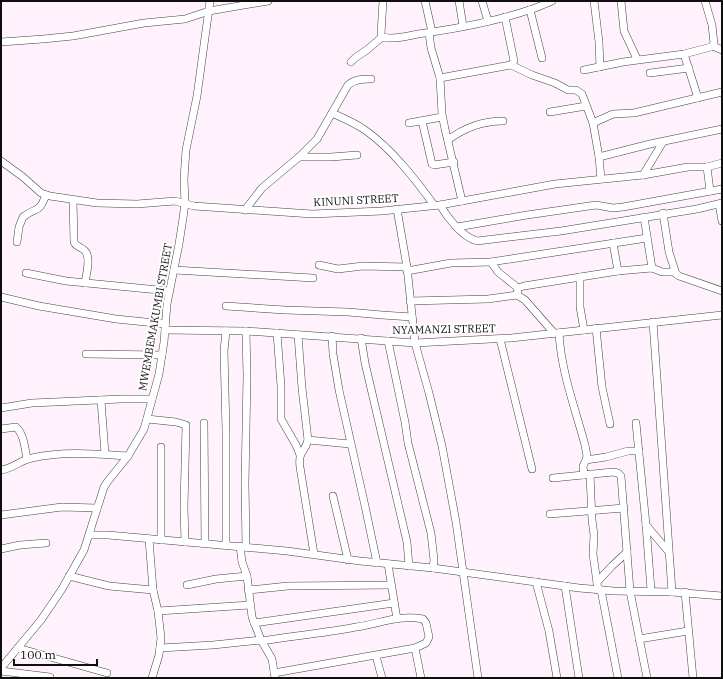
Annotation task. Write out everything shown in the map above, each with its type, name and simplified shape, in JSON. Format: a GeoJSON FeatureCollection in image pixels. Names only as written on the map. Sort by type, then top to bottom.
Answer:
{"type":"FeatureCollection","features":[{"type":"Feature","properties":{"kind":"street","name":"MWEMBEMAKUMBI STREET"},"geometry":{"type":"LineString","coordinates":[[1,668],[50,608],[69,576],[84,550],[100,496],[108,481],[138,441],[147,419],[159,374],[169,291],[181,235],[186,150],[197,96],[210,1]]}},
{"type":"Feature","properties":{"kind":"street"},"geometry":{"type":"LineString","coordinates":[[1,42],[73,36],[144,23],[185,18],[209,11],[268,1]]}},
{"type":"Feature","properties":{"kind":"street"},"geometry":{"type":"LineString","coordinates":[[382,37],[383,1]]}},
{"type":"Feature","properties":{"kind":"street"},"geometry":{"type":"LineString","coordinates":[[425,1],[432,48],[440,78],[442,118],[454,162],[462,201]]}},
{"type":"Feature","properties":{"kind":"street"},"geometry":{"type":"LineString","coordinates":[[459,1],[463,26]]}},
{"type":"Feature","properties":{"kind":"street"},"geometry":{"type":"LineString","coordinates":[[482,1],[488,21]]}},
{"type":"Feature","properties":{"kind":"street"},"geometry":{"type":"LineString","coordinates":[[351,62],[354,58],[382,37],[394,38],[430,33],[488,21],[530,10],[552,1]]}},
{"type":"Feature","properties":{"kind":"street"},"geometry":{"type":"LineString","coordinates":[[594,1],[599,42],[600,67]]}},
{"type":"Feature","properties":{"kind":"street"},"geometry":{"type":"LineString","coordinates":[[621,1],[624,31],[637,60]]}},
{"type":"Feature","properties":{"kind":"street"},"geometry":{"type":"LineString","coordinates":[[705,1],[712,25],[713,46]]}},
{"type":"Feature","properties":{"kind":"street"},"geometry":{"type":"LineString","coordinates":[[530,10],[542,58]]}},
{"type":"Feature","properties":{"kind":"street"},"geometry":{"type":"LineString","coordinates":[[505,17],[514,61],[511,65]]}},
{"type":"Feature","properties":{"kind":"street"},"geometry":{"type":"LineString","coordinates":[[584,70],[637,60],[684,54],[713,46],[722,50]]}},
{"type":"Feature","properties":{"kind":"street"},"geometry":{"type":"LineString","coordinates":[[684,54],[698,98]]}},
{"type":"Feature","properties":{"kind":"street"},"geometry":{"type":"LineString","coordinates":[[440,78],[511,65],[568,90],[576,90],[582,94],[593,123],[601,179]]}},
{"type":"Feature","properties":{"kind":"street"},"geometry":{"type":"LineString","coordinates":[[650,74],[689,68]]}},
{"type":"Feature","properties":{"kind":"street"},"geometry":{"type":"LineString","coordinates":[[245,210],[262,188],[317,139],[344,91],[352,82],[363,79],[371,79]]}},
{"type":"Feature","properties":{"kind":"street"},"geometry":{"type":"LineString","coordinates":[[593,123],[613,114],[634,113],[722,92]]}},
{"type":"Feature","properties":{"kind":"street"},"geometry":{"type":"LineString","coordinates":[[550,112],[586,106]]}},
{"type":"Feature","properties":{"kind":"street"},"geometry":{"type":"LineString","coordinates":[[332,113],[365,130],[384,145],[446,215],[471,240],[477,241],[524,236],[663,213],[697,209],[720,203],[722,221]]}},
{"type":"Feature","properties":{"kind":"street"},"geometry":{"type":"LineString","coordinates":[[409,123],[442,118]]}},
{"type":"Feature","properties":{"kind":"street"},"geometry":{"type":"LineString","coordinates":[[422,121],[432,164],[454,162]]}},
{"type":"Feature","properties":{"kind":"street"},"geometry":{"type":"LineString","coordinates":[[448,140],[470,127],[492,121],[503,121]]}},
{"type":"Feature","properties":{"kind":"street"},"geometry":{"type":"LineString","coordinates":[[599,157],[643,145],[722,129]]}},
{"type":"Feature","properties":{"kind":"street"},"geometry":{"type":"LineString","coordinates":[[643,175],[663,142]]}},
{"type":"Feature","properties":{"kind":"street"},"geometry":{"type":"LineString","coordinates":[[299,156],[331,158],[356,155]]}},
{"type":"Feature","properties":{"kind":"street","name":"KINUNI STREET"},"geometry":{"type":"LineString","coordinates":[[1,161],[15,170],[46,195],[73,200],[109,204],[175,201],[194,206],[312,214],[437,205],[521,189],[643,175],[688,168],[707,167],[722,163]]}},
{"type":"Feature","properties":{"kind":"street"},"geometry":{"type":"LineString","coordinates":[[707,167],[710,191]]}},
{"type":"Feature","properties":{"kind":"street"},"geometry":{"type":"LineString","coordinates":[[457,227],[527,214],[596,205],[613,208],[623,207],[722,189]]}},
{"type":"Feature","properties":{"kind":"street"},"geometry":{"type":"LineString","coordinates":[[17,242],[19,227],[23,217],[38,209],[42,205],[46,195]]}},
{"type":"Feature","properties":{"kind":"street"},"geometry":{"type":"LineString","coordinates":[[73,200],[74,242],[76,245],[85,250],[87,255],[85,283]]}},
{"type":"Feature","properties":{"kind":"street"},"geometry":{"type":"LineString","coordinates":[[398,209],[407,269],[415,342],[442,446],[456,522],[478,678]]}},
{"type":"Feature","properties":{"kind":"street"},"geometry":{"type":"LineString","coordinates":[[663,213],[669,252],[675,272],[679,276],[722,291]]}},
{"type":"Feature","properties":{"kind":"street"},"geometry":{"type":"LineString","coordinates":[[644,217],[652,268]]}},
{"type":"Feature","properties":{"kind":"street"},"geometry":{"type":"LineString","coordinates":[[319,265],[338,269],[363,266],[407,269],[451,263],[491,262],[647,238]]}},
{"type":"Feature","properties":{"kind":"street"},"geometry":{"type":"LineString","coordinates":[[613,243],[618,271]]}},
{"type":"Feature","properties":{"kind":"street"},"geometry":{"type":"LineString","coordinates":[[491,262],[498,272],[524,300],[557,333],[567,380],[587,456],[582,466],[587,475],[594,535],[593,554],[598,587],[618,678]]}},
{"type":"Feature","properties":{"kind":"street"},"geometry":{"type":"LineString","coordinates":[[410,301],[488,299],[518,292],[524,286],[618,271],[652,268],[662,272],[675,272]]}},
{"type":"Feature","properties":{"kind":"street"},"geometry":{"type":"LineString","coordinates":[[174,270],[313,278]]}},
{"type":"Feature","properties":{"kind":"street"},"geometry":{"type":"LineString","coordinates":[[26,273],[66,281],[169,291]]}},
{"type":"Feature","properties":{"kind":"street"},"geometry":{"type":"LineString","coordinates":[[580,278],[580,307],[584,330]]}},
{"type":"Feature","properties":{"kind":"street","name":"NYAMANZI STREET"},"geometry":{"type":"LineString","coordinates":[[1,297],[39,306],[165,327],[415,342],[500,339],[722,316]]}},
{"type":"Feature","properties":{"kind":"street"},"geometry":{"type":"LineString","coordinates":[[226,306],[348,312],[412,317]]}},
{"type":"Feature","properties":{"kind":"street"},"geometry":{"type":"LineString","coordinates":[[653,322],[672,592]]}},
{"type":"Feature","properties":{"kind":"street"},"geometry":{"type":"LineString","coordinates":[[596,328],[602,387],[610,424]]}},
{"type":"Feature","properties":{"kind":"street"},"geometry":{"type":"LineString","coordinates":[[226,331],[224,362],[226,431],[226,545]]}},
{"type":"Feature","properties":{"kind":"street"},"geometry":{"type":"LineString","coordinates":[[160,648],[261,641],[356,627],[397,619],[418,618],[423,619],[426,623],[429,637],[426,643],[415,648],[275,675],[272,659],[261,641],[254,623],[250,605],[247,576],[242,562],[247,376],[246,331]]}},
{"type":"Feature","properties":{"kind":"street"},"geometry":{"type":"LineString","coordinates":[[277,333],[281,386],[281,419],[300,455],[300,467],[314,554]]}},
{"type":"Feature","properties":{"kind":"street"},"geometry":{"type":"LineString","coordinates":[[298,335],[308,440],[300,455]]}},
{"type":"Feature","properties":{"kind":"street"},"geometry":{"type":"LineString","coordinates":[[332,336],[336,377],[377,563]]}},
{"type":"Feature","properties":{"kind":"street"},"geometry":{"type":"LineString","coordinates":[[361,338],[365,363],[406,538],[410,566]]}},
{"type":"Feature","properties":{"kind":"street"},"geometry":{"type":"LineString","coordinates":[[500,339],[532,468]]}},
{"type":"Feature","properties":{"kind":"street"},"geometry":{"type":"LineString","coordinates":[[388,341],[405,422],[408,444],[431,533],[434,560],[433,568]]}},
{"type":"Feature","properties":{"kind":"street"},"geometry":{"type":"LineString","coordinates":[[86,354],[162,355]]}},
{"type":"Feature","properties":{"kind":"street"},"geometry":{"type":"LineString","coordinates":[[1,408],[32,403],[152,399]]}},
{"type":"Feature","properties":{"kind":"street"},"geometry":{"type":"LineString","coordinates":[[101,400],[105,454]]}},
{"type":"Feature","properties":{"kind":"street"},"geometry":{"type":"LineString","coordinates":[[147,419],[176,422],[186,425],[184,507],[185,542]]}},
{"type":"Feature","properties":{"kind":"street"},"geometry":{"type":"LineString","coordinates":[[204,423],[205,543]]}},
{"type":"Feature","properties":{"kind":"street"},"geometry":{"type":"LineString","coordinates":[[636,423],[651,590]]}},
{"type":"Feature","properties":{"kind":"street"},"geometry":{"type":"LineString","coordinates":[[1,429],[16,427],[18,429],[23,441],[27,459]]}},
{"type":"Feature","properties":{"kind":"street"},"geometry":{"type":"LineString","coordinates":[[308,440],[350,444]]}},
{"type":"Feature","properties":{"kind":"street"},"geometry":{"type":"LineString","coordinates":[[161,540],[162,447]]}},
{"type":"Feature","properties":{"kind":"street"},"geometry":{"type":"LineString","coordinates":[[586,460],[606,457],[628,451],[638,451]]}},
{"type":"Feature","properties":{"kind":"street"},"geometry":{"type":"LineString","coordinates":[[1,470],[12,468],[27,459],[61,454],[105,454],[128,456]]}},
{"type":"Feature","properties":{"kind":"street"},"geometry":{"type":"LineString","coordinates":[[553,478],[613,472],[618,473],[621,476],[630,590],[647,678]]}},
{"type":"Feature","properties":{"kind":"street"},"geometry":{"type":"LineString","coordinates":[[333,496],[348,560]]}},
{"type":"Feature","properties":{"kind":"street"},"geometry":{"type":"LineString","coordinates":[[1,517],[62,507],[97,508]]}},
{"type":"Feature","properties":{"kind":"street"},"geometry":{"type":"LineString","coordinates":[[550,514],[624,508]]}},
{"type":"Feature","properties":{"kind":"street"},"geometry":{"type":"LineString","coordinates":[[646,525],[668,551]]}},
{"type":"Feature","properties":{"kind":"street"},"geometry":{"type":"LineString","coordinates":[[89,535],[108,535],[205,543],[314,554],[348,560],[433,568],[565,586],[685,592],[722,596]]}},
{"type":"Feature","properties":{"kind":"street"},"geometry":{"type":"LineString","coordinates":[[149,539],[153,590],[158,611],[160,648],[152,678]]}},
{"type":"Feature","properties":{"kind":"street"},"geometry":{"type":"LineString","coordinates":[[1,547],[46,543]]}},
{"type":"Feature","properties":{"kind":"street"},"geometry":{"type":"LineString","coordinates":[[598,587],[612,566],[627,552]]}},
{"type":"Feature","properties":{"kind":"street"},"geometry":{"type":"LineString","coordinates":[[388,564],[397,619]]}},
{"type":"Feature","properties":{"kind":"street"},"geometry":{"type":"LineString","coordinates":[[69,576],[109,586],[153,590]]}},
{"type":"Feature","properties":{"kind":"street"},"geometry":{"type":"LineString","coordinates":[[187,585],[216,579],[247,576]]}},
{"type":"Feature","properties":{"kind":"street"},"geometry":{"type":"LineString","coordinates":[[536,582],[548,626],[557,678]]}},
{"type":"Feature","properties":{"kind":"street"},"geometry":{"type":"LineString","coordinates":[[248,590],[288,586],[391,585]]}},
{"type":"Feature","properties":{"kind":"street"},"geometry":{"type":"LineString","coordinates":[[565,586],[579,678]]}},
{"type":"Feature","properties":{"kind":"street"},"geometry":{"type":"LineString","coordinates":[[685,592],[693,678]]}},
{"type":"Feature","properties":{"kind":"street"},"geometry":{"type":"LineString","coordinates":[[254,623],[394,603]]}},
{"type":"Feature","properties":{"kind":"street"},"geometry":{"type":"LineString","coordinates":[[158,611],[250,605]]}},
{"type":"Feature","properties":{"kind":"street"},"geometry":{"type":"LineString","coordinates":[[639,639],[688,631]]}},
{"type":"Feature","properties":{"kind":"street"},"geometry":{"type":"LineString","coordinates":[[18,648],[107,673]]}},
{"type":"Feature","properties":{"kind":"street"},"geometry":{"type":"LineString","coordinates":[[415,648],[421,678]]}},
{"type":"Feature","properties":{"kind":"street"},"geometry":{"type":"LineString","coordinates":[[376,656],[382,678]]}},
{"type":"Feature","properties":{"kind":"street"},"geometry":{"type":"LineString","coordinates":[[1,671],[50,678]]}}]}
